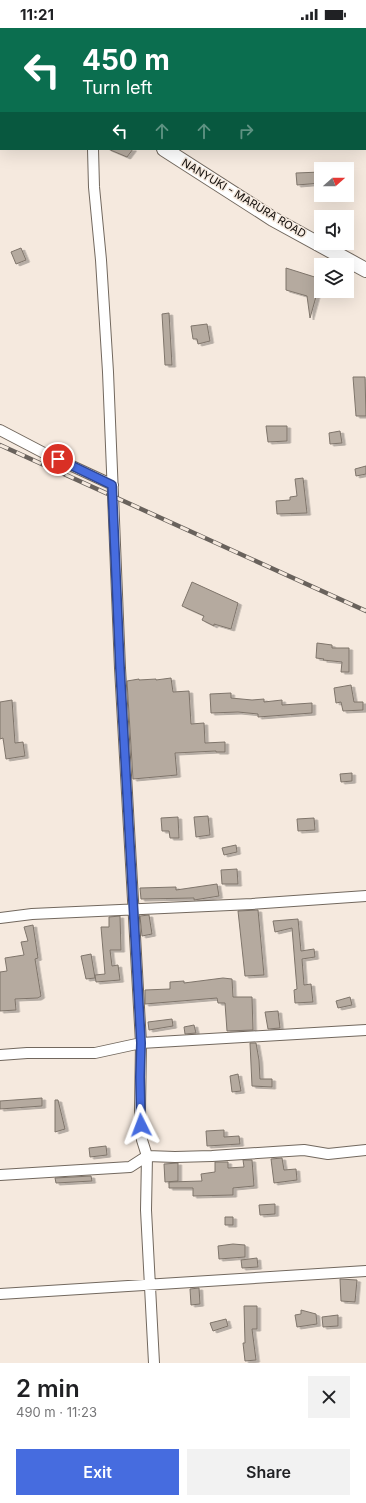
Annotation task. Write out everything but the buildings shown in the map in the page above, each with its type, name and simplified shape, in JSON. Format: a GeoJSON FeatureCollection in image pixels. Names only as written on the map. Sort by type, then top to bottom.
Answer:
{"type":"FeatureCollection","features":[{"type":"Feature","properties":{"kind":"street"},"geometry":{"type":"LineString","coordinates":[[93,150],[94,187],[101,260],[108,364],[120,668],[141,1043],[140,1110],[142,1140],[147,1156],[146,1210],[154,1363]]}},
{"type":"Feature","properties":{"kind":"street","name":"NANYUKI - MARURA ROAD"},"geometry":{"type":"LineString","coordinates":[[172,151],[273,219],[366,270]]}},
{"type":"Feature","properties":{"kind":"street"},"geometry":{"type":"LineString","coordinates":[[0,430],[44,453],[112,485]]}},
{"type":"Feature","properties":{"kind":"street"},"geometry":{"type":"LineString","coordinates":[[0,918],[32,914],[134,908],[252,904],[366,896]]}},
{"type":"Feature","properties":{"kind":"street"},"geometry":{"type":"LineString","coordinates":[[0,1055],[27,1053],[94,1053],[141,1043],[366,1030]]}},
{"type":"Feature","properties":{"kind":"street"},"geometry":{"type":"LineString","coordinates":[[0,1175],[130,1167],[147,1156],[212,1156],[304,1150],[328,1154],[366,1150]]}},
{"type":"Feature","properties":{"kind":"street"},"geometry":{"type":"LineString","coordinates":[[0,1294],[116,1287],[150,1283],[237,1280],[366,1271]]}},
{"type":"Feature","properties":{"kind":"railway"},"geometry":{"type":"LineString","coordinates":[[0,445],[366,611]]}},
{"type":"Feature","properties":{"kind":"route"},"geometry":{"type":"LineString","coordinates":[[58,459],[112,485],[114,497],[126,790],[141,1043],[141,1125]]}}]}
